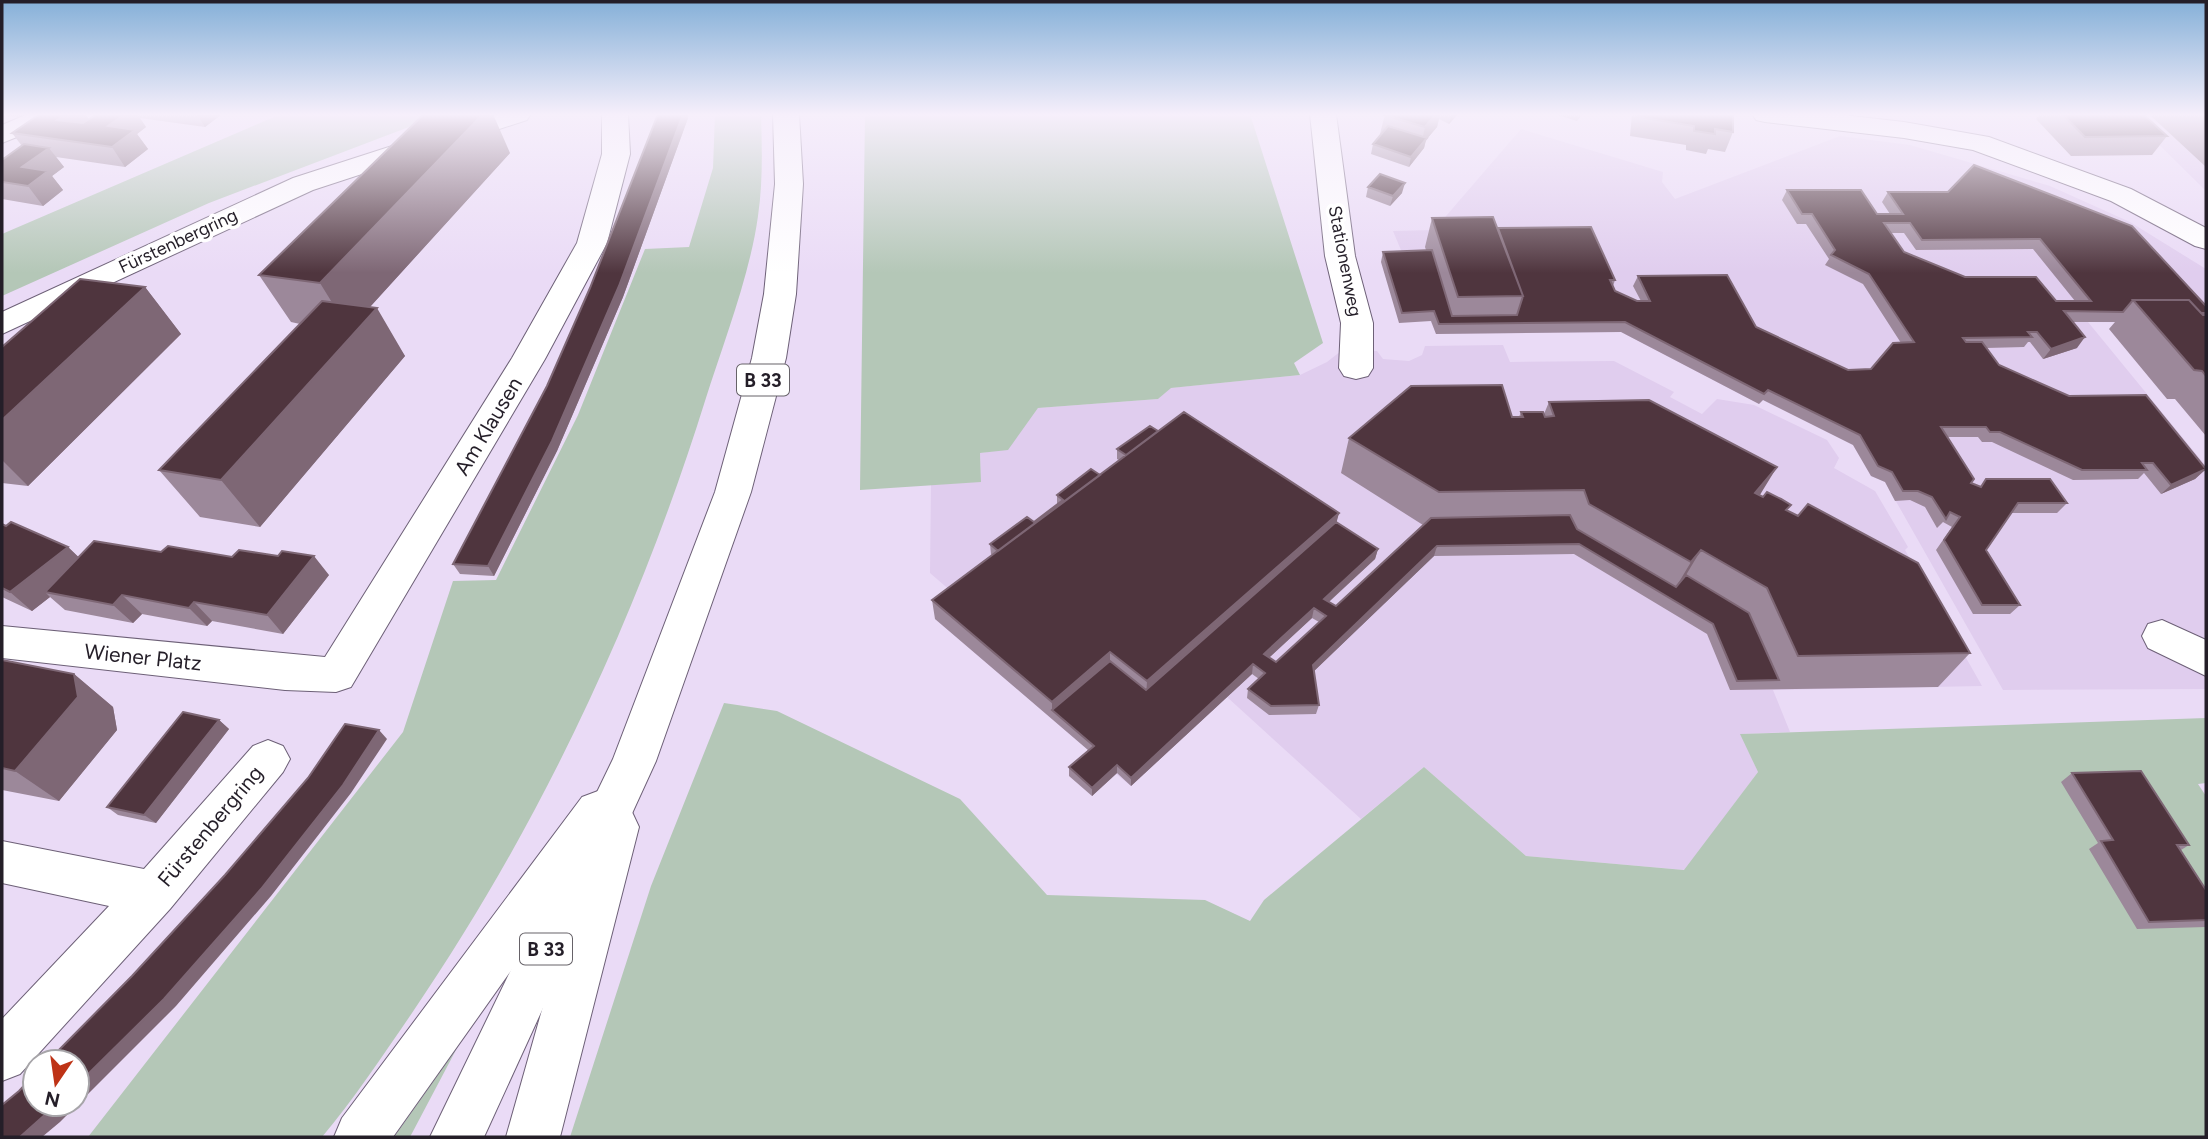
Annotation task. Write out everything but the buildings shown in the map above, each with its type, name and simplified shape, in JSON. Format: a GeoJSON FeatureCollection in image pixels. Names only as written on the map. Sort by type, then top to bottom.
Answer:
{"type":"FeatureCollection","features":[{"type":"Feature","properties":{"kind":"street","name":"Fürstenbergring"},"geometry":{"type":"LineString","coordinates":[[2,324],[303,184],[355,167]]}},
{"type":"Feature","properties":{"kind":"street","name":"Am Klausen"},"geometry":{"type":"LineString","coordinates":[[285,673],[336,675],[528,359],[592,243],[612,167]]}},
{"type":"Feature","properties":{"kind":"street","name":"B 33"},"geometry":{"type":"LineString","coordinates":[[457,1137],[637,751],[733,492],[769,358],[787,237],[788,167]]}},
{"type":"Feature","properties":{"kind":"street","name":"Stationenweg"},"geometry":{"type":"LineString","coordinates":[[1329,167],[1340,256],[1357,323],[1356,368]]}},
{"type":"Feature","properties":{"kind":"street"},"geometry":{"type":"LineString","coordinates":[[2043,167],[2121,195],[2206,240]]}},
{"type":"Feature","properties":{"kind":"street"},"geometry":{"type":"LineString","coordinates":[[2162,636],[2206,659]]}},
{"type":"Feature","properties":{"kind":"street","name":"Wiener Platz"},"geometry":{"type":"LineString","coordinates":[[2,642],[285,673]]}},
{"type":"Feature","properties":{"kind":"street"},"geometry":{"type":"LineString","coordinates":[[361,1137],[637,751]]}},
{"type":"Feature","properties":{"kind":"street"},"geometry":{"type":"LineString","coordinates":[[533,1137],[637,751]]}},
{"type":"Feature","properties":{"kind":"street","name":"Fürstenbergring"},"geometry":{"type":"LineString","coordinates":[[2,1056],[153,893],[268,759]]}},
{"type":"Feature","properties":{"kind":"street","name":"Fürstenbergring"},"geometry":{"type":"LineString","coordinates":[[2,862],[153,893]]}},
{"type":"Feature","properties":{"kind":"shaded area"},"geometry":{"type":"Polygon","coordinates":[[[1488,167],[1647,167],[1663,172],[1662,182],[1675,199],[1758,167],[1986,167],[2050,186],[2130,222],[2206,269],[2206,323],[2088,322],[2206,466],[2206,689],[2003,690],[1885,482],[1871,476],[1853,445],[1763,400],[1759,404],[1621,332],[1436,334],[1393,231],[1434,230],[1488,167]]]}},
{"type":"Feature","properties":{"kind":"shaded area"},"geometry":{"type":"Polygon","coordinates":[[[2182,167],[2206,167],[2206,191],[2182,167]]]}},
{"type":"Feature","properties":{"kind":"shaded area"},"geometry":{"type":"Polygon","coordinates":[[[1503,345],[1510,362],[1614,361],[1674,392],[1670,397],[1702,414],[1717,399],[1754,405],[1827,440],[1839,458],[1834,468],[1875,491],[1982,686],[1773,690],[1790,732],[1741,734],[1758,772],[1685,870],[1526,856],[1424,767],[1361,819],[1227,697],[1131,786],[1116,774],[1092,796],[1093,754],[935,619],[960,599],[930,573],[931,485],[981,481],[980,453],[1008,449],[1038,408],[1158,399],[1170,388],[1300,375],[1327,362],[1341,351],[1377,351],[1383,359],[1409,361],[1422,355],[1425,346],[1503,345]]]}},
{"type":"Feature","properties":{"kind":"green space"},"geometry":{"type":"Polygon","coordinates":[[[157,167],[303,167],[209,203],[2,296],[2,234],[157,167]]]}},
{"type":"Feature","properties":{"kind":"green space"},"geometry":{"type":"Polygon","coordinates":[[[761,167],[754,239],[735,309],[678,482],[649,562],[616,640],[543,794],[459,942],[368,1076],[322,1137],[88,1137],[403,732],[453,581],[496,580],[578,415],[645,249],[689,247],[713,168],[761,167]]]}},
{"type":"Feature","properties":{"kind":"green space"},"geometry":{"type":"Polygon","coordinates":[[[864,167],[1267,167],[1323,343],[1294,363],[1300,375],[1171,388],[1158,399],[1038,408],[1008,450],[980,453],[981,482],[860,490],[864,167]]]}},
{"type":"Feature","properties":{"kind":"green space"},"geometry":{"type":"Polygon","coordinates":[[[724,703],[777,711],[960,799],[1047,895],[1205,900],[1250,921],[1264,900],[1424,767],[1526,856],[1684,870],[1758,772],[1740,734],[2206,718],[2206,783],[2198,784],[2206,796],[2206,1137],[570,1137],[651,886],[724,703]]]}},
{"type":"Feature","properties":{"kind":"green space"},"geometry":{"type":"Polygon","coordinates":[[[457,1048],[410,1137],[394,1137],[457,1048]]]}}]}
